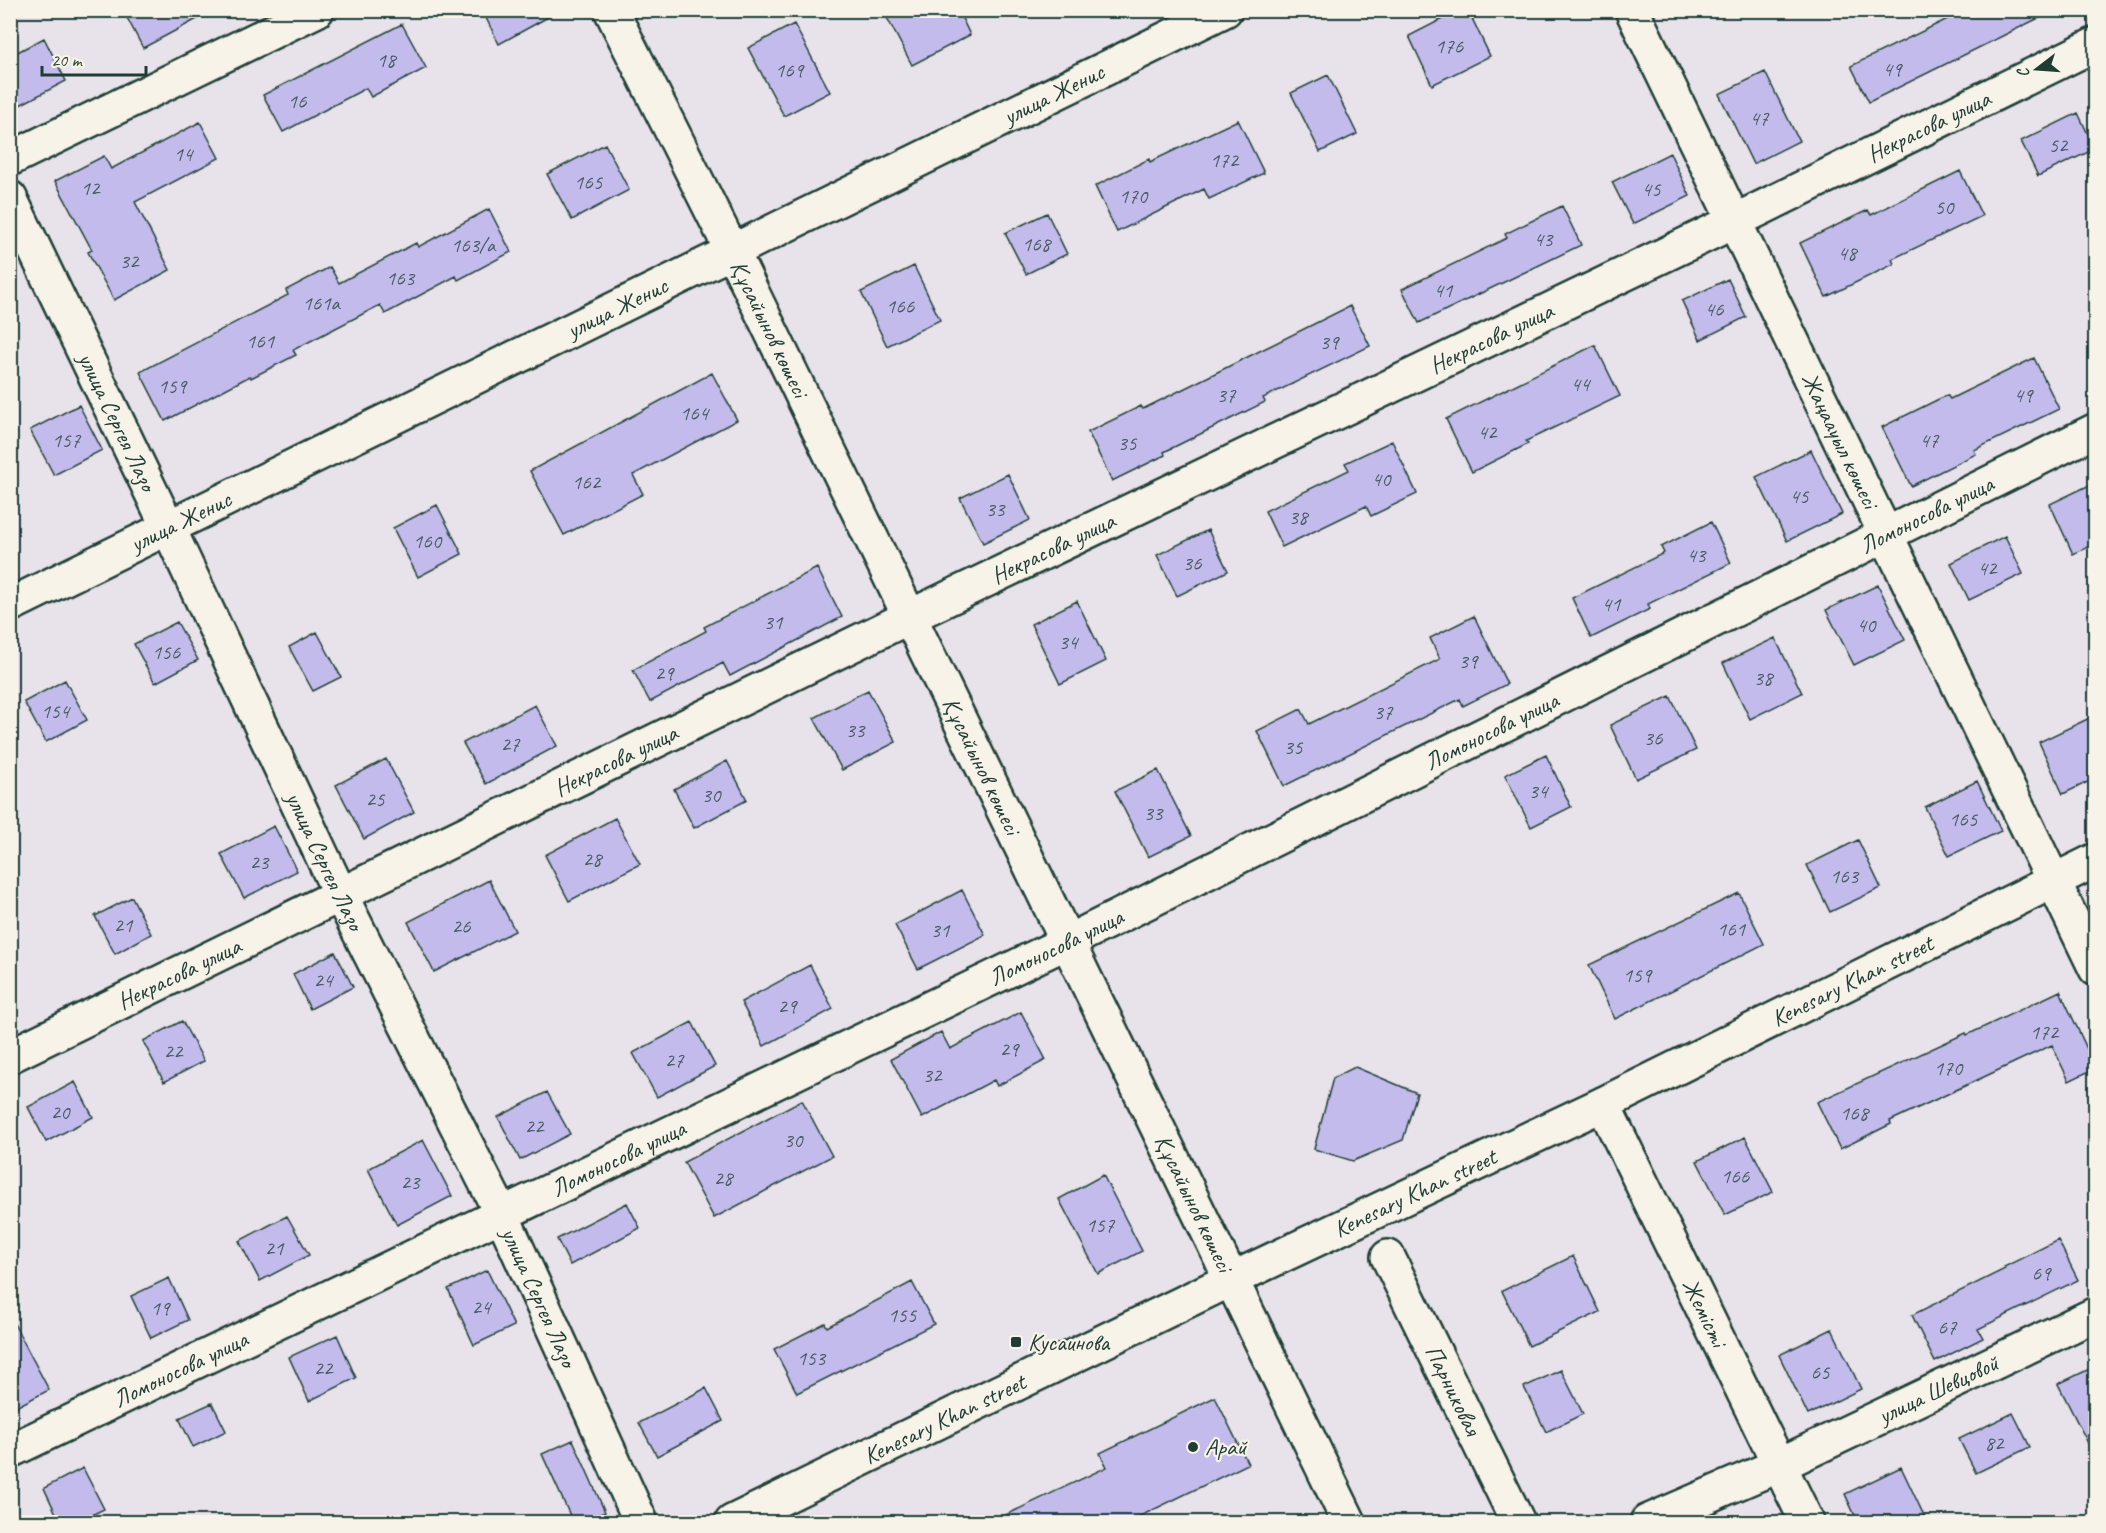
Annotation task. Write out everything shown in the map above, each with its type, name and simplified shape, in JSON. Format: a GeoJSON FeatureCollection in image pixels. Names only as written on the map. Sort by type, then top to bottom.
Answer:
{"type":"FeatureCollection","features":[{"type":"Feature","properties":{"kind":"street"},"geometry":{"type":"LineString","coordinates":[[10,159],[317,10]]}},
{"type":"Feature","properties":{"kind":"street","name":"Құсайынов көшесі"},"geometry":{"type":"LineString","coordinates":[[611,10],[732,251],[1349,1522]]}},
{"type":"Feature","properties":{"kind":"street","name":"улица Женис"},"geometry":{"type":"LineString","coordinates":[[10,605],[1225,10]]}},
{"type":"Feature","properties":{"kind":"street","name":"Жаңаауыл көшесі"},"geometry":{"type":"LineString","coordinates":[[1632,10],[2096,969]]}},
{"type":"Feature","properties":{"kind":"street","name":"Некрасова улица"},"geometry":{"type":"LineString","coordinates":[[10,1056],[909,616],[1735,221],[2096,44]]}},
{"type":"Feature","properties":{"kind":"street","name":"улица Сергея Лазо"},"geometry":{"type":"LineString","coordinates":[[10,198],[168,527],[340,894],[502,1215],[641,1522]]}},
{"type":"Feature","properties":{"kind":"street","name":"Ломоносова улица"},"geometry":{"type":"LineString","coordinates":[[10,1451],[1067,942],[2096,430]]}},
{"type":"Feature","properties":{"kind":"street","name":"Kenesary Khan street"},"geometry":{"type":"LineString","coordinates":[[732,1522],[1230,1280],[1603,1104],[2096,860]]}},
{"type":"Feature","properties":{"kind":"street","name":"Жемісті"},"geometry":{"type":"LineString","coordinates":[[1603,1104],[1807,1522]]}},
{"type":"Feature","properties":{"kind":"street","name":"Парниковая"},"geometry":{"type":"LineString","coordinates":[[1388,1257],[1518,1522]]}},
{"type":"Feature","properties":{"kind":"street","name":"улица Шевцовой"},"geometry":{"type":"LineString","coordinates":[[1779,1465],[2096,1314]]}},
{"type":"Feature","properties":{"kind":"street"},"geometry":{"type":"LineString","coordinates":[[1647,1522],[1779,1465]]}},
{"type":"Feature","properties":{"kind":"building"},"geometry":{"type":"Polygon","coordinates":[[[123,10],[214,10],[143,48],[123,10]]]}},
{"type":"Feature","properties":{"kind":"building"},"geometry":{"type":"Polygon","coordinates":[[[482,10],[561,10],[499,44],[482,10]]]}},
{"type":"Feature","properties":{"kind":"building"},"geometry":{"type":"Polygon","coordinates":[[[883,10],[958,10],[970,35],[912,65],[883,10]]]}},
{"type":"Feature","properties":{"kind":"building"},"geometry":{"type":"Polygon","coordinates":[[[1460,10],[1468,10],[1490,56],[1432,85],[1409,36],[1460,10]]]}},
{"type":"Feature","properties":{"kind":"building"},"geometry":{"type":"Polygon","coordinates":[[[1966,10],[2055,10],[1869,102],[1851,66],[1966,10]]]}},
{"type":"Feature","properties":{"kind":"building"},"geometry":{"type":"Polygon","coordinates":[[[402,24],[426,68],[371,97],[366,88],[283,132],[263,95],[402,24]]]}},
{"type":"Feature","properties":{"kind":"building"},"geometry":{"type":"Polygon","coordinates":[[[794,24],[830,92],[784,116],[748,48],[794,24]]]}},
{"type":"Feature","properties":{"kind":"building"},"geometry":{"type":"Polygon","coordinates":[[[44,38],[66,81],[20,105],[10,87],[10,56],[44,38]]]}},
{"type":"Feature","properties":{"kind":"building"},"geometry":{"type":"Polygon","coordinates":[[[1765,72],[1799,141],[1753,164],[1719,94],[1765,72]]]}},
{"type":"Feature","properties":{"kind":"building"},"geometry":{"type":"Polygon","coordinates":[[[1328,75],[1357,134],[1320,152],[1291,93],[1328,75]]]}},
{"type":"Feature","properties":{"kind":"building"},"geometry":{"type":"Polygon","coordinates":[[[2078,113],[2095,149],[2038,176],[2021,141],[2078,113]]]}},
{"type":"Feature","properties":{"kind":"building"},"geometry":{"type":"Polygon","coordinates":[[[1238,120],[1264,173],[1209,199],[1204,189],[1117,232],[1095,186],[1149,159],[1150,162],[1238,120]]]}},
{"type":"Feature","properties":{"kind":"building"},"geometry":{"type":"Polygon","coordinates":[[[200,122],[219,158],[135,202],[170,270],[114,300],[88,252],[92,250],[55,181],[104,156],[111,169],[200,122]]]}},
{"type":"Feature","properties":{"kind":"building"},"geometry":{"type":"Polygon","coordinates":[[[605,144],[629,190],[572,220],[547,174],[605,144]]]}},
{"type":"Feature","properties":{"kind":"building"},"geometry":{"type":"Polygon","coordinates":[[[1670,153],[1690,196],[1633,224],[1612,182],[1670,153]]]}},
{"type":"Feature","properties":{"kind":"building"},"geometry":{"type":"Polygon","coordinates":[[[1960,171],[1982,216],[1892,259],[1894,264],[1826,297],[1800,243],[1868,210],[1871,215],[1960,171]]]}},
{"type":"Feature","properties":{"kind":"building"},"geometry":{"type":"Polygon","coordinates":[[[1562,206],[1581,245],[1419,323],[1402,289],[1507,238],[1505,234],[1562,206]]]}},
{"type":"Feature","properties":{"kind":"building"},"geometry":{"type":"Polygon","coordinates":[[[489,209],[511,252],[458,280],[456,276],[385,314],[380,305],[293,350],[296,355],[251,378],[250,376],[165,421],[140,372],[288,295],[286,290],[330,267],[339,283],[416,243],[418,247],[489,209]]]}},
{"type":"Feature","properties":{"kind":"building"},"geometry":{"type":"Polygon","coordinates":[[[1047,213],[1067,254],[1026,274],[1005,233],[1047,213]]]}},
{"type":"Feature","properties":{"kind":"building"},"geometry":{"type":"Polygon","coordinates":[[[914,266],[940,320],[887,346],[861,292],[914,266]]]}},
{"type":"Feature","properties":{"kind":"building"},"geometry":{"type":"Polygon","coordinates":[[[1728,279],[1746,317],[1700,340],[1682,301],[1728,279]]]}},
{"type":"Feature","properties":{"kind":"building"},"geometry":{"type":"Polygon","coordinates":[[[1350,306],[1370,346],[1263,398],[1265,402],[1164,452],[1165,455],[1112,481],[1088,432],[1141,406],[1143,409],[1350,306]]]}},
{"type":"Feature","properties":{"kind":"building"},"geometry":{"type":"Polygon","coordinates":[[[1595,345],[1620,396],[1526,441],[1528,444],[1472,472],[1446,419],[1595,345]]]}},
{"type":"Feature","properties":{"kind":"building"},"geometry":{"type":"Polygon","coordinates":[[[2034,358],[2059,409],[1974,450],[1976,454],[1911,486],[1882,427],[1947,395],[1950,399],[2034,358]]]}},
{"type":"Feature","properties":{"kind":"building"},"geometry":{"type":"Polygon","coordinates":[[[712,373],[737,420],[633,475],[643,494],[564,535],[530,471],[712,373]]]}},
{"type":"Feature","properties":{"kind":"building"},"geometry":{"type":"Polygon","coordinates":[[[79,405],[102,450],[54,475],[30,430],[79,405]]]}},
{"type":"Feature","properties":{"kind":"building"},"geometry":{"type":"Polygon","coordinates":[[[1392,441],[1417,494],[1371,516],[1366,506],[1282,547],[1265,511],[1349,470],[1345,463],[1392,441]]]}},
{"type":"Feature","properties":{"kind":"building"},"geometry":{"type":"Polygon","coordinates":[[[1811,450],[1842,514],[1787,541],[1756,477],[1811,450]]]}},
{"type":"Feature","properties":{"kind":"building"},"geometry":{"type":"Polygon","coordinates":[[[1008,474],[1030,520],[983,543],[960,498],[1008,474]]]}},
{"type":"Feature","properties":{"kind":"building"},"geometry":{"type":"Polygon","coordinates":[[[2096,482],[2096,543],[2073,554],[2050,504],[2096,482]]]}},
{"type":"Feature","properties":{"kind":"building"},"geometry":{"type":"Polygon","coordinates":[[[437,505],[462,554],[418,577],[393,528],[437,505]]]}},
{"type":"Feature","properties":{"kind":"building"},"geometry":{"type":"Polygon","coordinates":[[[1711,522],[1731,563],[1648,604],[1650,609],[1591,638],[1572,598],[1664,553],[1661,547],[1711,522]]]}},
{"type":"Feature","properties":{"kind":"building"},"geometry":{"type":"Polygon","coordinates":[[[1208,530],[1228,571],[1177,596],[1157,555],[1208,530]]]}},
{"type":"Feature","properties":{"kind":"building"},"geometry":{"type":"Polygon","coordinates":[[[2005,536],[2023,574],[1969,600],[1951,563],[2005,536]]]}},
{"type":"Feature","properties":{"kind":"building"},"geometry":{"type":"Polygon","coordinates":[[[817,568],[842,617],[730,676],[723,663],[650,702],[633,670],[706,631],[704,627],[817,568]]]}},
{"type":"Feature","properties":{"kind":"building"},"geometry":{"type":"Polygon","coordinates":[[[1878,585],[1905,640],[1854,665],[1826,610],[1878,585]]]}},
{"type":"Feature","properties":{"kind":"building"},"geometry":{"type":"Polygon","coordinates":[[[1077,601],[1106,661],[1060,684],[1031,624],[1077,601]]]}},
{"type":"Feature","properties":{"kind":"building"},"geometry":{"type":"Polygon","coordinates":[[[1474,616],[1507,684],[1463,706],[1460,699],[1284,786],[1257,731],[1301,709],[1309,724],[1440,659],[1430,638],[1474,616]]]}},
{"type":"Feature","properties":{"kind":"building"},"geometry":{"type":"Polygon","coordinates":[[[177,622],[198,660],[155,683],[134,644],[177,622]]]}},
{"type":"Feature","properties":{"kind":"building"},"geometry":{"type":"Polygon","coordinates":[[[317,632],[341,677],[313,691],[289,647],[317,632]]]}},
{"type":"Feature","properties":{"kind":"building"},"geometry":{"type":"Polygon","coordinates":[[[1775,638],[1802,693],[1750,719],[1723,663],[1775,638]]]}},
{"type":"Feature","properties":{"kind":"building"},"geometry":{"type":"Polygon","coordinates":[[[65,680],[87,720],[46,742],[24,702],[65,680]]]}},
{"type":"Feature","properties":{"kind":"building"},"geometry":{"type":"Polygon","coordinates":[[[868,690],[896,742],[842,770],[814,718],[868,690]]]}},
{"type":"Feature","properties":{"kind":"building"},"geometry":{"type":"Polygon","coordinates":[[[1670,696],[1696,750],[1636,779],[1610,725],[1670,696]]]}},
{"type":"Feature","properties":{"kind":"building"},"geometry":{"type":"Polygon","coordinates":[[[535,705],[557,746],[486,784],[463,743],[535,705]]]}},
{"type":"Feature","properties":{"kind":"building"},"geometry":{"type":"Polygon","coordinates":[[[2096,715],[2096,778],[2063,794],[2039,742],[2096,715]]]}},
{"type":"Feature","properties":{"kind":"building"},"geometry":{"type":"Polygon","coordinates":[[[1546,755],[1571,807],[1531,827],[1505,775],[1546,755]]]}},
{"type":"Feature","properties":{"kind":"building"},"geometry":{"type":"Polygon","coordinates":[[[386,759],[414,812],[364,839],[336,785],[386,759]]]}},
{"type":"Feature","properties":{"kind":"building"},"geometry":{"type":"Polygon","coordinates":[[[727,761],[747,800],[694,828],[674,789],[727,761]]]}},
{"type":"Feature","properties":{"kind":"building"},"geometry":{"type":"Polygon","coordinates":[[[1158,770],[1191,836],[1148,857],[1115,791],[1158,770]]]}},
{"type":"Feature","properties":{"kind":"building"},"geometry":{"type":"Polygon","coordinates":[[[1977,781],[2001,831],[1949,856],[1925,807],[1977,781]]]}},
{"type":"Feature","properties":{"kind":"building"},"geometry":{"type":"Polygon","coordinates":[[[615,818],[640,864],[569,901],[545,855],[615,818]]]}},
{"type":"Feature","properties":{"kind":"building"},"geometry":{"type":"Polygon","coordinates":[[[274,826],[297,871],[244,898],[221,854],[274,826]]]}},
{"type":"Feature","properties":{"kind":"building"},"geometry":{"type":"Polygon","coordinates":[[[1858,840],[1881,888],[1830,912],[1807,865],[1858,840]]]}},
{"type":"Feature","properties":{"kind":"building"},"geometry":{"type":"Polygon","coordinates":[[[489,880],[515,931],[434,972],[408,922],[489,880]]]}},
{"type":"Feature","properties":{"kind":"building"},"geometry":{"type":"Polygon","coordinates":[[[962,890],[985,935],[918,969],[895,925],[962,890]]]}},
{"type":"Feature","properties":{"kind":"building"},"geometry":{"type":"Polygon","coordinates":[[[1739,893],[1764,944],[1615,1019],[1589,965],[1739,893]]]}},
{"type":"Feature","properties":{"kind":"building"},"geometry":{"type":"Polygon","coordinates":[[[132,897],[151,934],[115,954],[95,916],[132,897]]]}},
{"type":"Feature","properties":{"kind":"building"},"geometry":{"type":"Polygon","coordinates":[[[335,952],[353,987],[310,1009],[293,974],[335,952]]]}},
{"type":"Feature","properties":{"kind":"building"},"geometry":{"type":"Polygon","coordinates":[[[810,965],[833,1009],[764,1046],[741,1002],[810,965]]]}},
{"type":"Feature","properties":{"kind":"building"},"geometry":{"type":"Polygon","coordinates":[[[2060,991],[2096,1068],[2069,1081],[2052,1045],[1890,1121],[1891,1124],[1840,1149],[1817,1102],[2060,991]]]}},
{"type":"Feature","properties":{"kind":"building"},"geometry":{"type":"Polygon","coordinates":[[[1021,1012],[1046,1060],[997,1086],[994,1080],[922,1118],[891,1059],[941,1032],[950,1049],[1021,1012]]]}},
{"type":"Feature","properties":{"kind":"building"},"geometry":{"type":"Polygon","coordinates":[[[182,1021],[204,1061],[164,1082],[143,1041],[182,1021]]]}},
{"type":"Feature","properties":{"kind":"building"},"geometry":{"type":"Polygon","coordinates":[[[692,1022],[715,1066],[657,1097],[633,1053],[692,1022]]]}},
{"type":"Feature","properties":{"kind":"building"},"geometry":{"type":"Polygon","coordinates":[[[1355,1067],[1417,1093],[1403,1140],[1353,1161],[1314,1149],[1333,1078],[1355,1067]]]}},
{"type":"Feature","properties":{"kind":"building"},"geometry":{"type":"Polygon","coordinates":[[[75,1082],[93,1117],[46,1142],[28,1107],[75,1082]]]}},
{"type":"Feature","properties":{"kind":"building"},"geometry":{"type":"Polygon","coordinates":[[[547,1092],[570,1134],[520,1160],[498,1117],[547,1092]]]}},
{"type":"Feature","properties":{"kind":"building"},"geometry":{"type":"Polygon","coordinates":[[[802,1100],[832,1156],[714,1218],[684,1162],[802,1100]]]}},
{"type":"Feature","properties":{"kind":"building"},"geometry":{"type":"Polygon","coordinates":[[[1745,1137],[1773,1192],[1725,1215],[1697,1161],[1745,1137]]]}},
{"type":"Feature","properties":{"kind":"building"},"geometry":{"type":"Polygon","coordinates":[[[423,1140],[452,1196],[397,1225],[368,1169],[423,1140]]]}},
{"type":"Feature","properties":{"kind":"building"},"geometry":{"type":"Polygon","coordinates":[[[1103,1175],[1142,1251],[1098,1274],[1059,1199],[1103,1175]]]}},
{"type":"Feature","properties":{"kind":"building"},"geometry":{"type":"Polygon","coordinates":[[[627,1203],[640,1228],[570,1265],[557,1239],[627,1203]]]}},
{"type":"Feature","properties":{"kind":"building"},"geometry":{"type":"Polygon","coordinates":[[[287,1216],[309,1255],[260,1281],[239,1241],[287,1216]]]}},
{"type":"Feature","properties":{"kind":"building"},"geometry":{"type":"Polygon","coordinates":[[[2058,1240],[2078,1280],[1978,1329],[1983,1338],[1935,1362],[1912,1315],[2058,1240]]]}},
{"type":"Feature","properties":{"kind":"building"},"geometry":{"type":"Polygon","coordinates":[[[1573,1256],[1600,1312],[1529,1346],[1502,1291],[1573,1256]]]}},
{"type":"Feature","properties":{"kind":"building"},"geometry":{"type":"Polygon","coordinates":[[[487,1270],[514,1326],[474,1345],[448,1289],[487,1270]]]}},
{"type":"Feature","properties":{"kind":"building"},"geometry":{"type":"Polygon","coordinates":[[[169,1278],[188,1320],[151,1338],[131,1296],[169,1278]]]}},
{"type":"Feature","properties":{"kind":"building"},"geometry":{"type":"Polygon","coordinates":[[[912,1282],[934,1324],[797,1393],[774,1349],[825,1323],[827,1327],[912,1282]]]}},
{"type":"Feature","properties":{"kind":"building"},"geometry":{"type":"Polygon","coordinates":[[[10,1316],[49,1390],[10,1410],[10,1316]]]}},
{"type":"Feature","properties":{"kind":"building"},"geometry":{"type":"Polygon","coordinates":[[[1832,1329],[1861,1389],[1808,1415],[1779,1355],[1832,1329]]]}},
{"type":"Feature","properties":{"kind":"building"},"geometry":{"type":"Polygon","coordinates":[[[337,1335],[356,1378],[309,1401],[289,1357],[337,1335]]]}},
{"type":"Feature","properties":{"kind":"building"},"geometry":{"type":"Polygon","coordinates":[[[2096,1366],[2096,1459],[2058,1384],[2096,1366]]]}},
{"type":"Feature","properties":{"kind":"building"},"geometry":{"type":"Polygon","coordinates":[[[1561,1370],[1583,1414],[1546,1432],[1524,1387],[1561,1370]]]}},
{"type":"Feature","properties":{"kind":"building"},"geometry":{"type":"Polygon","coordinates":[[[706,1388],[723,1421],[657,1456],[639,1423],[706,1388]]]}},
{"type":"Feature","properties":{"kind":"building"},"geometry":{"type":"Polygon","coordinates":[[[1215,1397],[1248,1464],[1128,1522],[991,1522],[1107,1467],[1100,1453],[1215,1397]]]}},
{"type":"Feature","properties":{"kind":"building"},"geometry":{"type":"Polygon","coordinates":[[[212,1403],[226,1431],[193,1447],[179,1418],[212,1403]]]}},
{"type":"Feature","properties":{"kind":"building"},"geometry":{"type":"Polygon","coordinates":[[[2013,1413],[2030,1447],[1976,1473],[1959,1439],[2013,1413]]]}},
{"type":"Feature","properties":{"kind":"building"},"geometry":{"type":"Polygon","coordinates":[[[573,1440],[605,1512],[582,1522],[573,1522],[542,1454],[573,1440]]]}},
{"type":"Feature","properties":{"kind":"building"},"geometry":{"type":"Polygon","coordinates":[[[1901,1467],[1927,1522],[1858,1522],[1845,1494],[1901,1467]]]}},
{"type":"Feature","properties":{"kind":"building"},"geometry":{"type":"Polygon","coordinates":[[[83,1468],[104,1509],[77,1522],[60,1522],[44,1488],[83,1468]]]}},
{"type":"Feature","properties":{"kind":"place","name":"Кусаинова"},"geometry":{"type":"Point","coordinates":[1016,1342]}},
{"type":"Feature","properties":{"kind":"place","name":"Арай"},"geometry":{"type":"Point","coordinates":[1193,1447]}}]}
